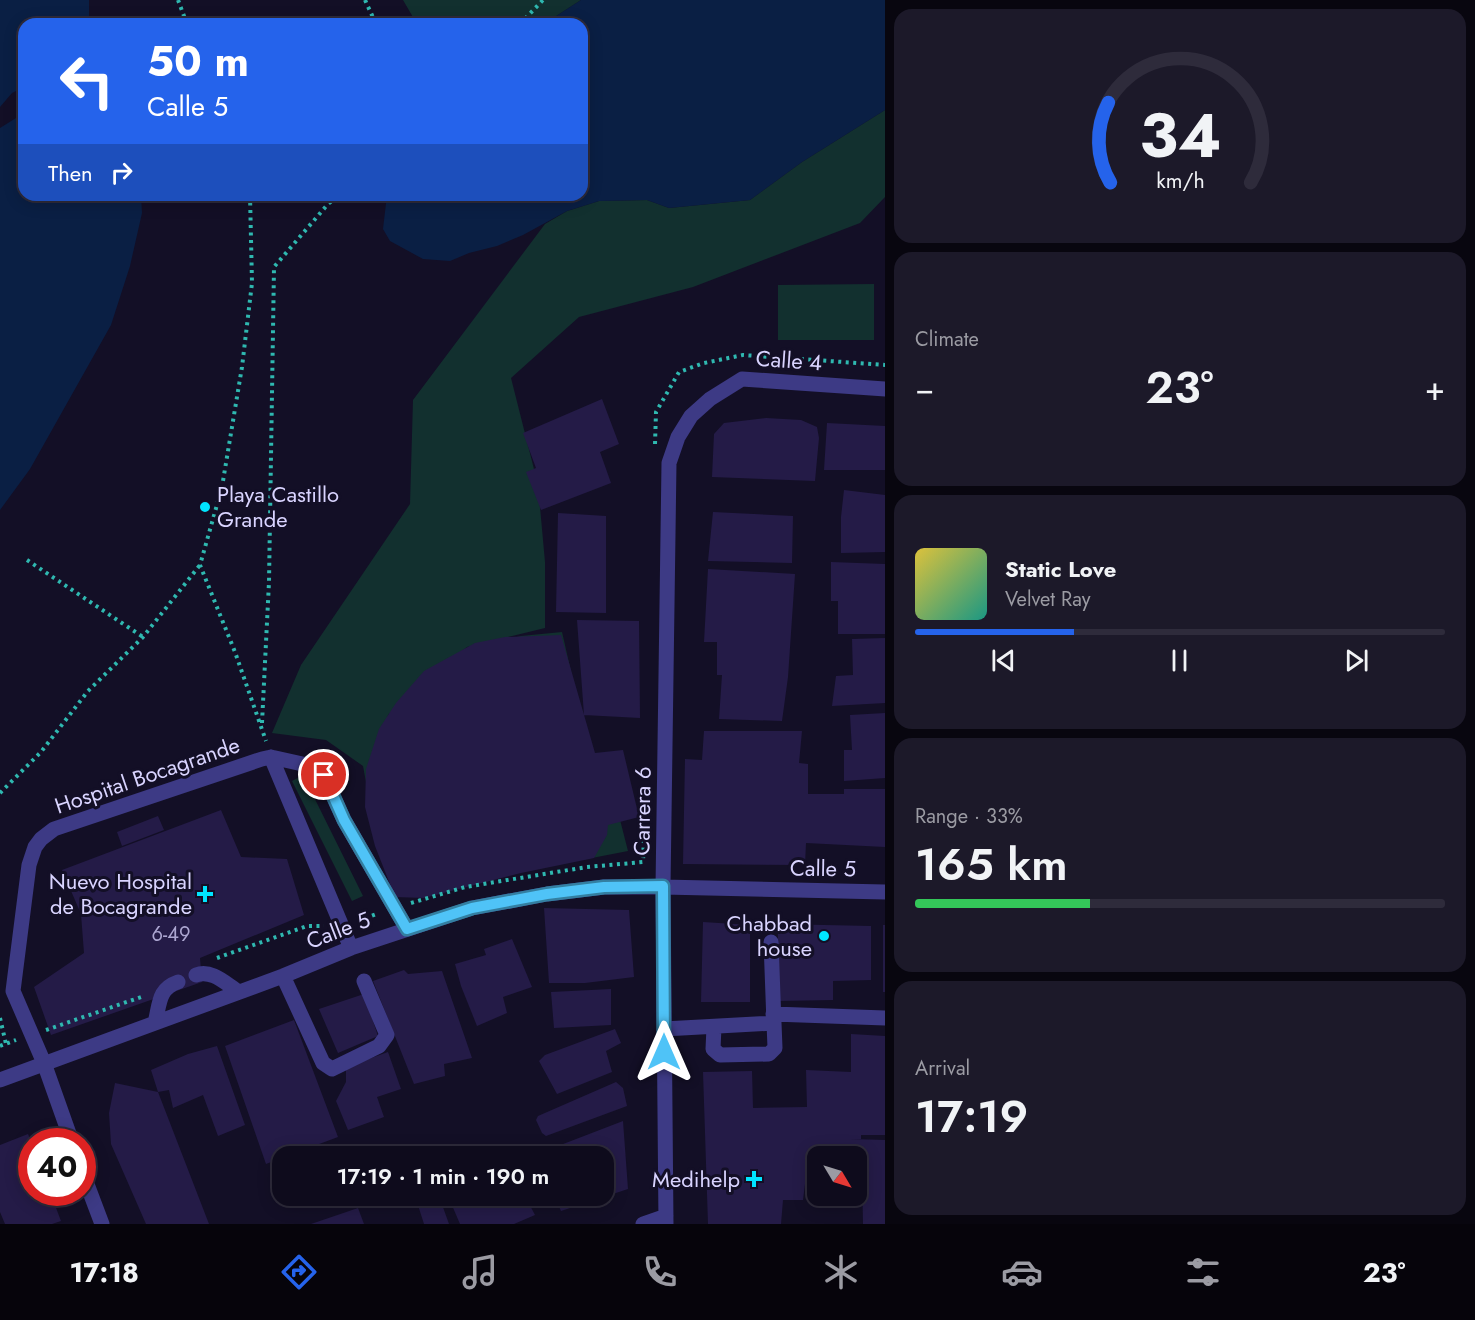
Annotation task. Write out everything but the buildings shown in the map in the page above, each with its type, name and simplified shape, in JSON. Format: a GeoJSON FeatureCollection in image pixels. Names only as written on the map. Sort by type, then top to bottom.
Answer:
{"type":"FeatureCollection","features":[{"type":"Feature","properties":{"kind":"street","name":"Calle 4"},"geometry":{"type":"LineString","coordinates":[[678,437],[691,416],[710,399],[742,379],[885,389]]}},
{"type":"Feature","properties":{"kind":"street","name":"Carrera 6"},"geometry":{"type":"LineString","coordinates":[[666,1220],[663,886],[669,463],[678,437]]}},
{"type":"Feature","properties":{"kind":"street","name":"Hospital Bocagrande"},"geometry":{"type":"LineString","coordinates":[[67,1128],[44,1064],[13,991],[29,865],[35,847],[54,829],[271,757],[316,767],[322,772],[344,820],[407,929]]}},
{"type":"Feature","properties":{"kind":"street"},"geometry":{"type":"LineString","coordinates":[[271,757],[351,948]]}},
{"type":"Feature","properties":{"kind":"street","name":"Calle 5"},"geometry":{"type":"LineString","coordinates":[[0,1080],[283,976],[351,948],[472,908],[547,894],[604,887],[663,886],[885,892]]}},
{"type":"Feature","properties":{"kind":"street"},"geometry":{"type":"LineString","coordinates":[[714,1027],[714,1049],[720,1054],[769,1054],[775,1048],[771,942]]}},
{"type":"Feature","properties":{"kind":"street"},"geometry":{"type":"LineString","coordinates":[[196,975],[203,972],[211,974],[238,992]]}},
{"type":"Feature","properties":{"kind":"street"},"geometry":{"type":"LineString","coordinates":[[283,976],[323,1063],[332,1070],[379,1046],[387,1035],[364,981]]}},
{"type":"Feature","properties":{"kind":"street"},"geometry":{"type":"LineString","coordinates":[[155,1023],[163,991],[169,985],[178,982]]}},
{"type":"Feature","properties":{"kind":"street"},"geometry":{"type":"LineString","coordinates":[[664,1029],[714,1027],[774,1019],[885,1018]]}},
{"type":"Feature","properties":{"kind":"street"},"geometry":{"type":"LineString","coordinates":[[95,1206],[102,1224]]}},
{"type":"Feature","properties":{"kind":"street"},"geometry":{"type":"LineString","coordinates":[[643,1224],[666,1220]]}},
{"type":"Feature","properties":{"kind":"path"},"geometry":{"type":"LineString","coordinates":[[184,0],[179,1],[185,18]]}},
{"type":"Feature","properties":{"kind":"path"},"geometry":{"type":"LineString","coordinates":[[365,0],[373,18]]}},
{"type":"Feature","properties":{"kind":"path"},"geometry":{"type":"LineString","coordinates":[[526,18],[543,0]]}},
{"type":"Feature","properties":{"kind":"path"},"geometry":{"type":"LineString","coordinates":[[0,793],[40,752],[88,691],[143,637],[200,565],[222,487],[242,367],[252,283],[250,201]]}},
{"type":"Feature","properties":{"kind":"path"},"geometry":{"type":"LineString","coordinates":[[262,725],[269,582],[274,267],[332,201]]}},
{"type":"Feature","properties":{"kind":"path"},"geometry":{"type":"LineString","coordinates":[[655,446],[656,412],[679,372],[704,363],[743,355],[885,365]]}},
{"type":"Feature","properties":{"kind":"path"},"geometry":{"type":"LineString","coordinates":[[27,560],[143,637]]}},
{"type":"Feature","properties":{"kind":"path"},"geometry":{"type":"LineString","coordinates":[[200,565],[262,725],[271,757]]}},
{"type":"Feature","properties":{"kind":"path"},"geometry":{"type":"LineString","coordinates":[[213,959],[307,926],[342,926],[465,887],[587,867],[643,862],[644,827]]}},
{"type":"Feature","properties":{"kind":"path"},"geometry":{"type":"LineString","coordinates":[[32,1035],[155,992]]}},
{"type":"Feature","properties":{"kind":"path"},"geometry":{"type":"LineString","coordinates":[[0,1018],[6,1044]]}},
{"type":"Feature","properties":{"kind":"green space"},"geometry":{"type":"Polygon","coordinates":[[[403,0],[581,0],[553,18],[414,18],[403,0]]]}},
{"type":"Feature","properties":{"kind":"green space"},"geometry":{"type":"Polygon","coordinates":[[[885,110],[885,197],[860,223],[693,287],[579,317],[511,378],[538,485],[545,562],[545,628],[467,647],[452,659],[474,647],[521,636],[562,632],[591,759],[604,757],[628,851],[407,894],[376,836],[363,766],[326,740],[272,733],[301,665],[410,504],[413,400],[545,224],[567,211],[599,201],[647,200],[669,208],[750,200],[802,162],[885,110]],[[422,683],[388,715],[378,763],[422,683]]]}},
{"type":"Feature","properties":{"kind":"green space"},"geometry":{"type":"Polygon","coordinates":[[[874,284],[874,340],[778,340],[778,285],[874,284]]]}},
{"type":"Feature","properties":{"kind":"green space"},"geometry":{"type":"Polygon","coordinates":[[[303,775],[363,896],[352,901],[292,781],[303,775]]]}},
{"type":"Feature","properties":{"kind":"water"},"geometry":{"type":"Polygon","coordinates":[[[0,0],[89,0],[89,18],[18,18],[18,90],[12,93],[0,107],[0,0]]]}},
{"type":"Feature","properties":{"kind":"water"},"geometry":{"type":"Polygon","coordinates":[[[581,0],[885,0],[885,110],[802,162],[750,200],[669,208],[647,200],[599,201],[567,211],[497,246],[469,253],[450,261],[423,259],[390,241],[383,229],[386,201],[588,201],[588,18],[553,18],[581,0]]]}},
{"type":"Feature","properties":{"kind":"water"},"geometry":{"type":"Polygon","coordinates":[[[18,117],[18,201],[141,201],[142,213],[130,266],[111,325],[30,469],[0,510],[0,128],[18,117]]]}},
{"type":"Feature","properties":{"kind":"place","name":"Playa Castillo Grande"},"geometry":{"type":"Point","coordinates":[205,507]}},
{"type":"Feature","properties":{"kind":"place","name":"Nuevo Hospital de Bocagrande"},"geometry":{"type":"Point","coordinates":[205,894]}},
{"type":"Feature","properties":{"kind":"place","name":"Chabbad house"},"geometry":{"type":"Point","coordinates":[824,936]}},
{"type":"Feature","properties":{"kind":"place","name":"Medihelp"},"geometry":{"type":"Point","coordinates":[754,1179]}},
{"type":"Feature","properties":{"kind":"route"},"geometry":{"type":"LineString","coordinates":[[324,775],[344,820],[407,929],[472,908],[547,894],[604,887],[663,886],[664,1052]]}}]}
